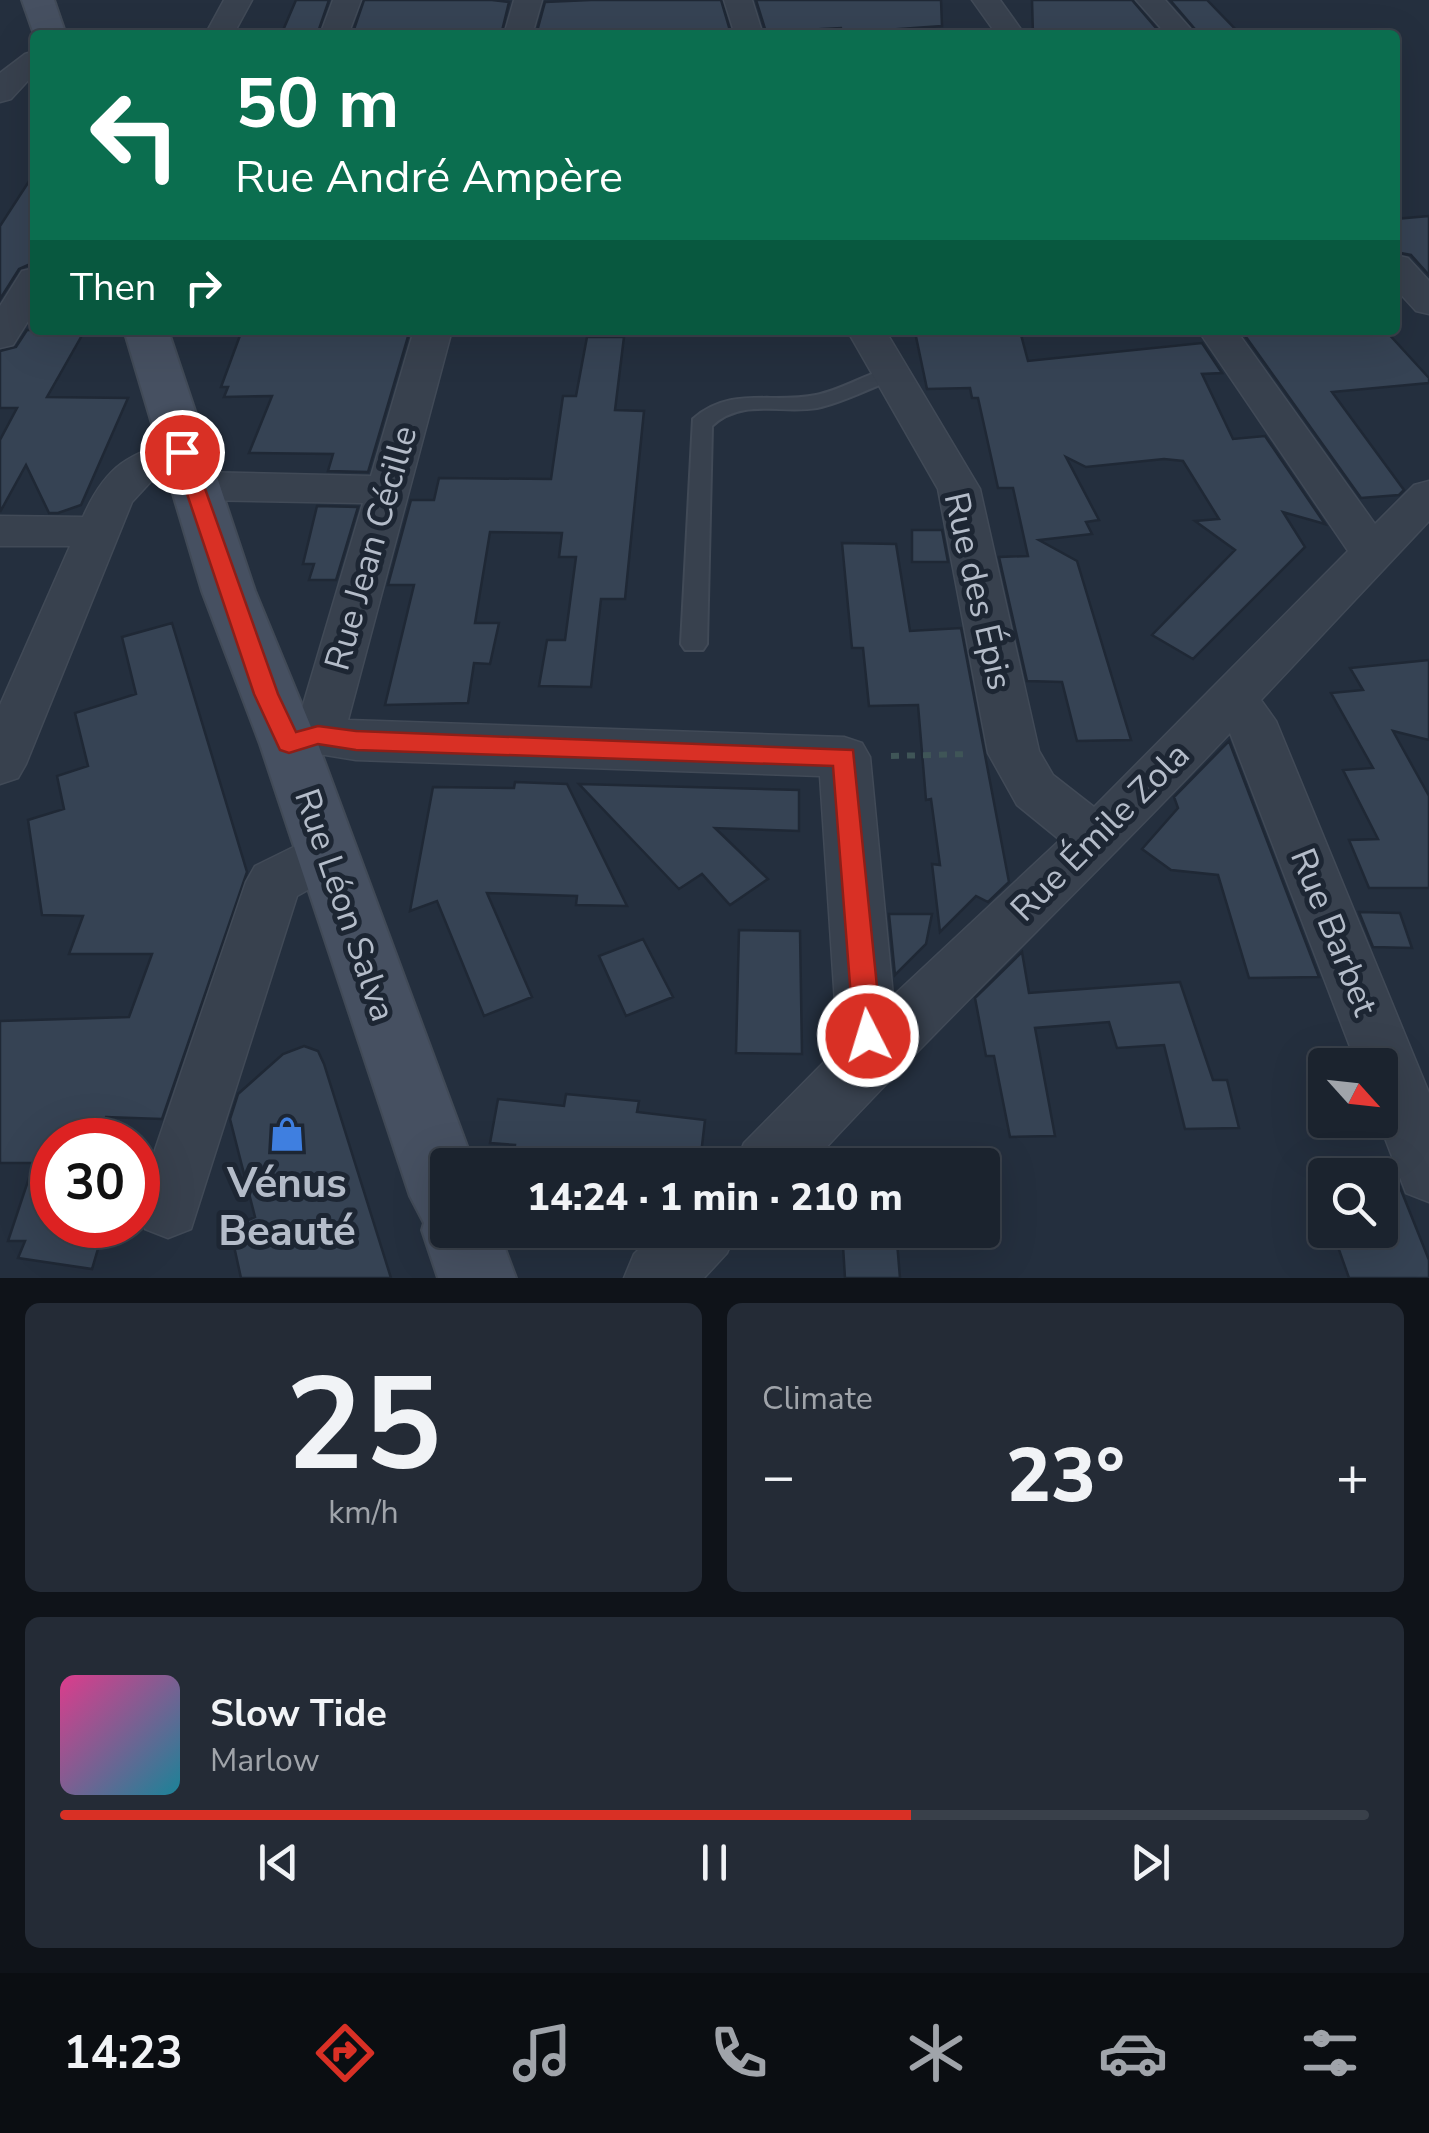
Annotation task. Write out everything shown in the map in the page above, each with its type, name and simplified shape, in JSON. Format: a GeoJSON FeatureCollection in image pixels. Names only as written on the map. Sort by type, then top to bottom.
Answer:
{"type":"FeatureCollection","features":[{"type":"Feature","properties":{"kind":"street"},"geometry":{"type":"LineString","coordinates":[[38,0],[48,30]]}},
{"type":"Feature","properties":{"kind":"street"},"geometry":{"type":"LineString","coordinates":[[222,30],[238,0]]}},
{"type":"Feature","properties":{"kind":"street"},"geometry":{"type":"LineString","coordinates":[[336,30],[347,0]]}},
{"type":"Feature","properties":{"kind":"street"},"geometry":{"type":"LineString","coordinates":[[519,30],[528,0]]}},
{"type":"Feature","properties":{"kind":"street"},"geometry":{"type":"LineString","coordinates":[[738,0],[748,30]]}},
{"type":"Feature","properties":{"kind":"street"},"geometry":{"type":"LineString","coordinates":[[986,0],[1007,30]]}},
{"type":"Feature","properties":{"kind":"street"},"geometry":{"type":"LineString","coordinates":[[1150,0],[1177,30]]}},
{"type":"Feature","properties":{"kind":"street"},"geometry":{"type":"LineString","coordinates":[[0,93],[16,72],[30,63]]}},
{"type":"Feature","properties":{"kind":"street"},"geometry":{"type":"LineString","coordinates":[[1400,271],[1429,303]]}},
{"type":"Feature","properties":{"kind":"street"},"geometry":{"type":"LineString","coordinates":[[0,337],[30,287]]}},
{"type":"Feature","properties":{"kind":"street","name":"Rue Léon Salva"},"geometry":{"type":"LineString","coordinates":[[155,335],[189,469],[266,694],[304,739],[326,853],[431,1148]]}},
{"type":"Feature","properties":{"kind":"street","name":"Rue Jean Cécille"},"geometry":{"type":"LineString","coordinates":[[304,739],[386,490],[431,335]]}},
{"type":"Feature","properties":{"kind":"street","name":"Rue des Épis"},"geometry":{"type":"LineString","coordinates":[[869,335],[959,488],[1014,753],[1035,790],[1097,839]]}},
{"type":"Feature","properties":{"kind":"street"},"geometry":{"type":"LineString","coordinates":[[1220,335],[1372,552]]}},
{"type":"Feature","properties":{"kind":"street"},"geometry":{"type":"LineString","coordinates":[[0,764],[98,532],[126,477],[144,462],[386,490]]}},
{"type":"Feature","properties":{"kind":"street","name":"Rue Émile Zola"},"geometry":{"type":"LineString","coordinates":[[782,1148],[869,1058],[1097,839],[1429,495]]}},
{"type":"Feature","properties":{"kind":"street"},"geometry":{"type":"LineString","coordinates":[[0,531],[98,532]]}},
{"type":"Feature","properties":{"kind":"street","name":"Rue Barbet"},"geometry":{"type":"LineString","coordinates":[[1228,699],[1250,721],[1429,1171]]}},
{"type":"Feature","properties":{"kind":"street"},"geometry":{"type":"LineString","coordinates":[[304,739],[844,757],[869,1058]]}},
{"type":"Feature","properties":{"kind":"street"},"geometry":{"type":"LineString","coordinates":[[168,1206],[274,882],[326,853]]}},
{"type":"Feature","properties":{"kind":"street"},"geometry":{"type":"LineString","coordinates":[[466,1248],[476,1278]]}},
{"type":"Feature","properties":{"kind":"street"},"geometry":{"type":"LineString","coordinates":[[658,1278],[687,1248]]}},
{"type":"Feature","properties":{"kind":"lane"},"geometry":{"type":"LineString","coordinates":[[694,644],[701,424],[713,410],[731,402],[804,404],[891,374]]}},
{"type":"Feature","properties":{"kind":"path"},"geometry":{"type":"LineString","coordinates":[[844,757],[1014,753]]}},
{"type":"Feature","properties":{"kind":"building"},"geometry":{"type":"Polygon","coordinates":[[[296,0],[329,0],[319,30],[283,30],[296,0]]]}},
{"type":"Feature","properties":{"kind":"building"},"geometry":{"type":"Polygon","coordinates":[[[364,0],[509,2],[502,30],[354,30],[364,0]]]}},
{"type":"Feature","properties":{"kind":"building"},"geometry":{"type":"Polygon","coordinates":[[[721,0],[730,30],[537,30],[545,2],[721,0]]]}},
{"type":"Feature","properties":{"kind":"building"},"geometry":{"type":"Polygon","coordinates":[[[756,0],[941,0],[942,26],[765,30],[756,0]]]}},
{"type":"Feature","properties":{"kind":"building"},"geometry":{"type":"Polygon","coordinates":[[[1032,0],[1132,0],[1158,30],[1033,30],[1032,0]]]}},
{"type":"Feature","properties":{"kind":"building"},"geometry":{"type":"Polygon","coordinates":[[[1170,0],[1207,0],[1236,30],[1196,30],[1170,0]]]}},
{"type":"Feature","properties":{"kind":"building"},"geometry":{"type":"Polygon","coordinates":[[[30,180],[30,264],[19,269],[0,299],[0,226],[30,180]]]}},
{"type":"Feature","properties":{"kind":"building"},"geometry":{"type":"Polygon","coordinates":[[[1429,216],[1429,275],[1411,255],[1400,253],[1400,219],[1429,216]]]}},
{"type":"Feature","properties":{"kind":"building"},"geometry":{"type":"Polygon","coordinates":[[[27,330],[30,335],[82,335],[47,397],[128,398],[81,505],[58,513],[49,513],[26,465],[0,512],[0,440],[17,408],[0,408],[0,351],[16,347],[27,330]]]}},
{"type":"Feature","properties":{"kind":"building"},"geometry":{"type":"Polygon","coordinates":[[[240,335],[408,335],[368,472],[328,471],[333,454],[249,453],[272,396],[224,397],[228,387],[221,387],[240,335]]]}},
{"type":"Feature","properties":{"kind":"building"},"geometry":{"type":"Polygon","coordinates":[[[916,335],[1021,335],[1028,361],[1202,343],[1222,373],[1202,374],[1233,439],[1265,436],[1325,524],[1283,512],[1305,547],[1193,659],[1152,635],[1235,550],[1195,521],[1219,519],[1183,461],[1164,459],[1086,467],[1066,457],[1099,520],[1086,522],[1092,534],[1039,540],[1077,561],[1131,740],[1077,741],[1062,682],[1027,681],[999,557],[1028,556],[1013,488],[998,488],[978,398],[972,398],[970,388],[927,389],[916,335]]]}},
{"type":"Feature","properties":{"kind":"building"},"geometry":{"type":"Polygon","coordinates":[[[1245,335],[1390,335],[1429,378],[1429,383],[1332,392],[1404,490],[1399,495],[1361,498],[1245,335]]]}},
{"type":"Feature","properties":{"kind":"building"},"geometry":{"type":"Polygon","coordinates":[[[587,337],[624,337],[615,410],[644,411],[625,599],[601,599],[591,687],[539,686],[547,640],[565,640],[576,557],[559,557],[562,533],[490,532],[475,623],[499,623],[490,664],[474,663],[468,703],[385,705],[414,585],[388,585],[411,500],[434,500],[439,478],[551,479],[563,396],[576,396],[587,337]]]}},
{"type":"Feature","properties":{"kind":"building"},"geometry":{"type":"Polygon","coordinates":[[[317,506],[358,507],[336,580],[309,580],[314,564],[303,564],[317,506]]]}},
{"type":"Feature","properties":{"kind":"building"},"geometry":{"type":"Polygon","coordinates":[[[912,530],[942,530],[948,562],[912,562],[912,530]]]}},
{"type":"Feature","properties":{"kind":"building"},"geometry":{"type":"Polygon","coordinates":[[[842,543],[896,544],[910,631],[961,628],[1009,882],[988,902],[976,896],[940,932],[932,864],[940,865],[931,799],[926,800],[918,705],[869,706],[863,648],[852,648],[842,543]]]}},
{"type":"Feature","properties":{"kind":"building"},"geometry":{"type":"Polygon","coordinates":[[[172,623],[247,872],[162,1119],[30,1118],[30,1163],[0,1163],[0,1021],[129,1017],[152,954],[69,954],[83,916],[42,915],[28,820],[64,809],[57,776],[88,766],[75,713],[136,694],[122,637],[172,623]]]}},
{"type":"Feature","properties":{"kind":"building"},"geometry":{"type":"Polygon","coordinates":[[[1429,660],[1429,740],[1393,731],[1429,796],[1429,888],[1369,888],[1349,840],[1378,839],[1343,770],[1373,768],[1331,693],[1363,690],[1350,668],[1429,660]]]}},
{"type":"Feature","properties":{"kind":"building"},"geometry":{"type":"Polygon","coordinates":[[[1229,741],[1319,977],[1249,978],[1218,875],[1171,870],[1142,849],[1178,808],[1174,797],[1229,741]]]}},
{"type":"Feature","properties":{"kind":"building"},"geometry":{"type":"Polygon","coordinates":[[[515,782],[567,784],[627,906],[576,905],[577,896],[487,893],[532,997],[484,1016],[437,901],[410,911],[433,787],[514,788],[515,782]]]}},
{"type":"Feature","properties":{"kind":"building"},"geometry":{"type":"Polygon","coordinates":[[[579,784],[799,790],[799,831],[715,828],[768,879],[730,905],[702,874],[679,889],[579,784]]]}},
{"type":"Feature","properties":{"kind":"building"},"geometry":{"type":"Polygon","coordinates":[[[1359,912],[1400,913],[1412,948],[1373,947],[1359,912]]]}},
{"type":"Feature","properties":{"kind":"building"},"geometry":{"type":"Polygon","coordinates":[[[889,914],[932,914],[926,944],[895,975],[889,914]]]}},
{"type":"Feature","properties":{"kind":"building"},"geometry":{"type":"Polygon","coordinates":[[[739,930],[800,931],[802,1054],[736,1053],[739,930]]]}},
{"type":"Feature","properties":{"kind":"building"},"geometry":{"type":"Polygon","coordinates":[[[643,939],[673,997],[626,1016],[599,956],[643,939]]]}},
{"type":"Feature","properties":{"kind":"building"},"geometry":{"type":"Polygon","coordinates":[[[1022,952],[1029,993],[1180,982],[1213,1080],[1227,1080],[1239,1128],[1185,1129],[1164,1045],[1117,1048],[1109,1022],[1035,1028],[1055,1136],[1010,1137],[994,1056],[986,1056],[975,998],[1022,952]]]}},
{"type":"Feature","properties":{"kind":"building"},"geometry":{"type":"Polygon","coordinates":[[[304,1046],[318,1051],[324,1064],[391,1278],[241,1278],[230,1228],[255,1217],[230,1119],[238,1094],[283,1054],[304,1046]]]}},
{"type":"Feature","properties":{"kind":"building"},"geometry":{"type":"Polygon","coordinates":[[[566,1094],[639,1101],[637,1112],[705,1120],[702,1148],[515,1148],[515,1145],[490,1143],[498,1099],[564,1106],[566,1094]]]}},
{"type":"Feature","properties":{"kind":"building"},"geometry":{"type":"Polygon","coordinates":[[[30,1175],[30,1248],[98,1248],[92,1269],[18,1258],[25,1241],[8,1241],[30,1175]]]}},
{"type":"Feature","properties":{"kind":"building"},"geometry":{"type":"Polygon","coordinates":[[[1398,1182],[1429,1260],[1429,1278],[1349,1278],[1338,1248],[1398,1248],[1398,1182]]]}},
{"type":"Feature","properties":{"kind":"building"},"geometry":{"type":"Polygon","coordinates":[[[843,1248],[898,1248],[900,1278],[845,1278],[843,1248]]]}},
{"type":"Feature","properties":{"kind":"place","name":"Vénus Beauté"},"geometry":{"type":"Point","coordinates":[287,1134]}},
{"type":"Feature","properties":{"kind":"route"},"geometry":{"type":"LineString","coordinates":[[182,452],[266,694],[289,744],[318,735],[334,740],[844,757],[868,1036]]}}]}
